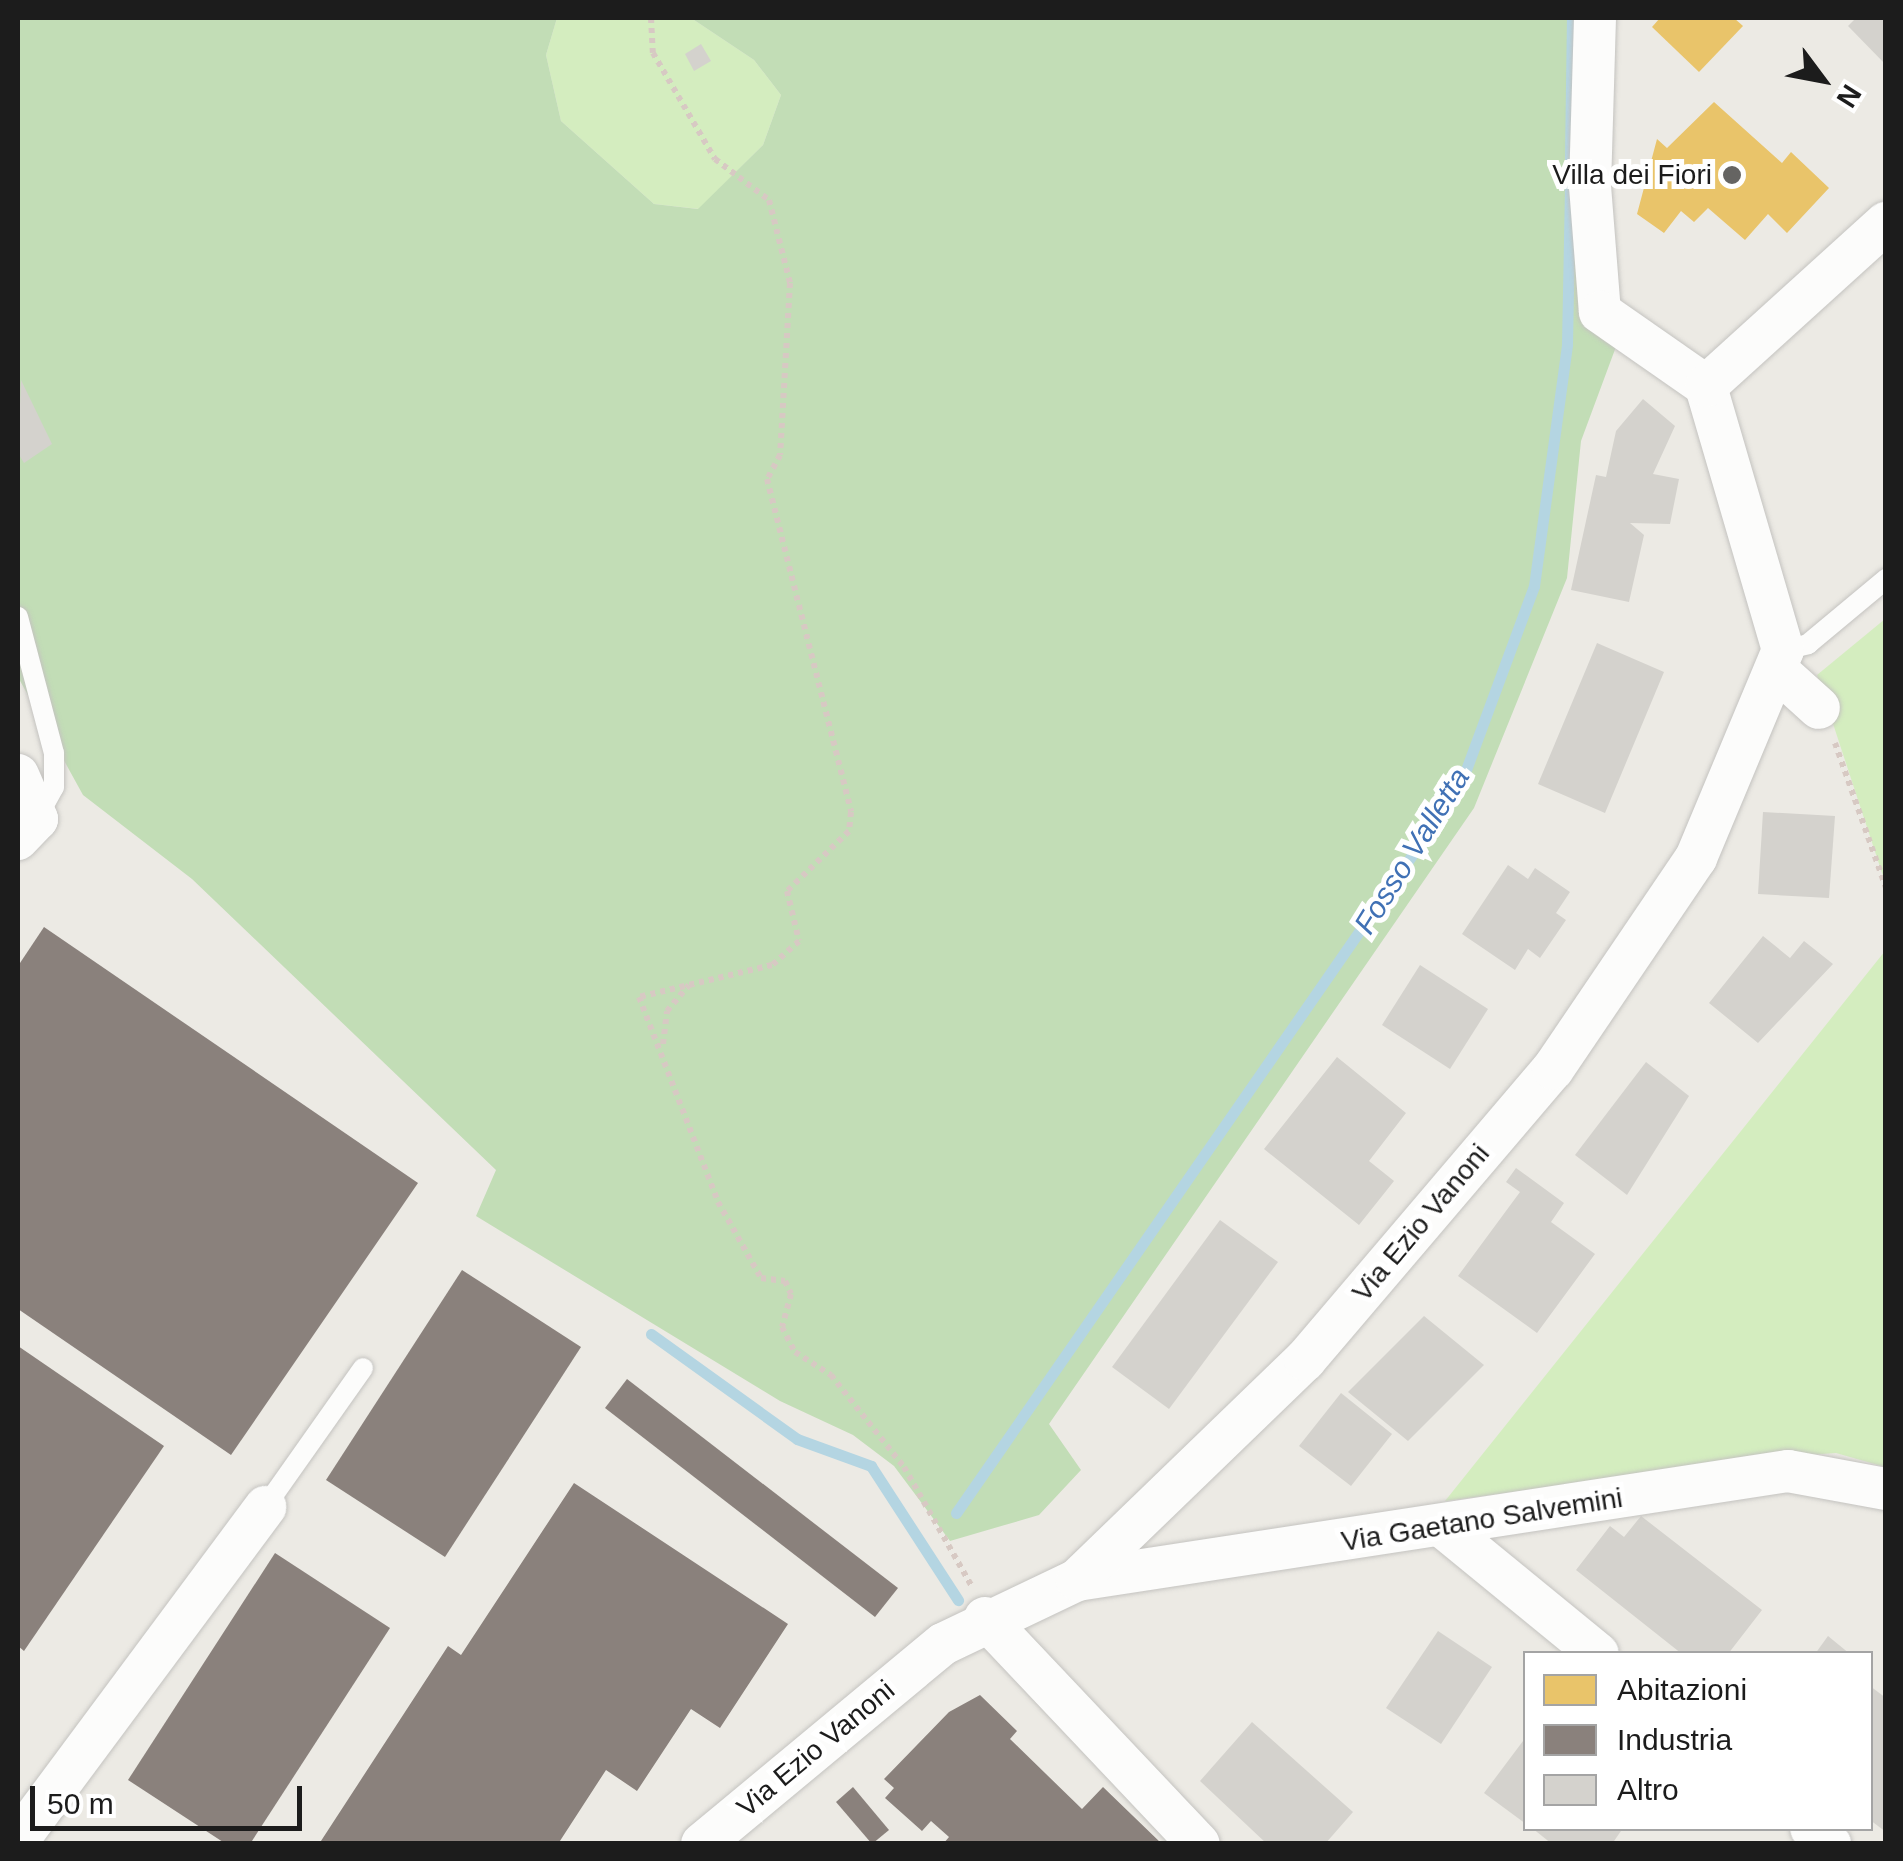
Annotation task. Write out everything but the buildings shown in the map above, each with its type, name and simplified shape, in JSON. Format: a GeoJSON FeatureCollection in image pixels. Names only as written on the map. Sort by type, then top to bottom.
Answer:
{"type":"FeatureCollection","features":[{"type":"Feature","properties":{"kind":"street"},"geometry":{"type":"LineString","coordinates":[[1595,18],[1590,186],[1600,312],[1706,386],[1780,661],[1819,708]]}},
{"type":"Feature","properties":{"kind":"street"},"geometry":{"type":"LineString","coordinates":[[1706,386],[1886,223]]}},
{"type":"Feature","properties":{"kind":"street","name":"Via Ezio Vanoni"},"geometry":{"type":"LineString","coordinates":[[702,1844],[985,1618],[1077,1580],[1304,1360],[1553,1069],[1696,858],[1780,661]]}},
{"type":"Feature","properties":{"kind":"street"},"geometry":{"type":"LineString","coordinates":[[18,775],[27,829]]}},
{"type":"Feature","properties":{"kind":"street","name":"Via Gaetano Salvemini"},"geometry":{"type":"LineString","coordinates":[[1077,1580],[1443,1527],[1788,1471],[1886,1488]]}},
{"type":"Feature","properties":{"kind":"street"},"geometry":{"type":"LineString","coordinates":[[18,1840],[266,1507]]}},
{"type":"Feature","properties":{"kind":"street"},"geometry":{"type":"LineString","coordinates":[[1443,1527],[1594,1651]]}},
{"type":"Feature","properties":{"kind":"street"},"geometry":{"type":"LineString","coordinates":[[985,1618],[1199,1844]]}},
{"type":"Feature","properties":{"kind":"lane"},"geometry":{"type":"LineString","coordinates":[[1780,661],[1808,644],[1886,579]]}},
{"type":"Feature","properties":{"kind":"lane"},"geometry":{"type":"LineString","coordinates":[[18,617],[54,753],[54,786],[27,829]]}},
{"type":"Feature","properties":{"kind":"lane"},"geometry":{"type":"LineString","coordinates":[[266,1507],[363,1368]]}},
{"type":"Feature","properties":{"kind":"path"},"geometry":{"type":"LineString","coordinates":[[651,18],[653,53],[715,160],[768,200],[786,266],[780,455],[767,479],[851,812],[849,831],[787,891],[799,941],[748,977],[641,993],[718,1202],[761,1278],[785,1281],[791,1294],[782,1327],[795,1352],[831,1375],[904,1467],[985,1618]]}},
{"type":"Feature","properties":{"kind":"path"},"geometry":{"type":"LineString","coordinates":[[1819,708],[1857,789],[1886,888]]}},
{"type":"Feature","properties":{"kind":"path"},"geometry":{"type":"LineString","coordinates":[[663,1046],[667,1011],[690,984]]}},
{"type":"Feature","properties":{"kind":"green space"},"geometry":{"type":"Polygon","coordinates":[[[18,18],[557,18],[546,55],[561,121],[654,204],[698,209],[763,145],[781,95],[754,60],[691,18],[1583,18],[1617,344],[1581,441],[1567,578],[1474,808],[1049,1424],[1081,1470],[1039,1515],[950,1541],[894,1466],[853,1435],[780,1401],[476,1216],[496,1170],[192,879],[83,795],[18,677],[18,18]]]}},
{"type":"Feature","properties":{"kind":"green space"},"geometry":{"type":"Polygon","coordinates":[[[557,18],[691,18],[754,60],[781,95],[763,145],[699,209],[654,204],[561,121],[546,55],[557,18]]]}},
{"type":"Feature","properties":{"kind":"green space"},"geometry":{"type":"Polygon","coordinates":[[[1885,619],[1885,882],[1817,675],[1885,619]]]}},
{"type":"Feature","properties":{"kind":"green space"},"geometry":{"type":"Polygon","coordinates":[[[1885,951],[1885,1467],[1836,1453],[1780,1457],[1445,1501],[1885,951]]]}},
{"type":"Feature","properties":{"kind":"waterway","name":"Fosso Valletta"},"geometry":{"type":"LineString","coordinates":[[1570,158],[1572,18]]}},
{"type":"Feature","properties":{"kind":"waterway","name":"Fosso Valletta"},"geometry":{"type":"LineString","coordinates":[[956,1513],[1460,786],[1534,586],[1567,344],[1570,182]]}},
{"type":"Feature","properties":{"kind":"waterway"},"geometry":{"type":"LineString","coordinates":[[651,1334],[797,1439],[871,1466],[958,1600]]}},
{"type":"Feature","properties":{"kind":"place","name":"Villa dei Fiori"},"geometry":{"type":"Point","coordinates":[1732,175]}}]}
